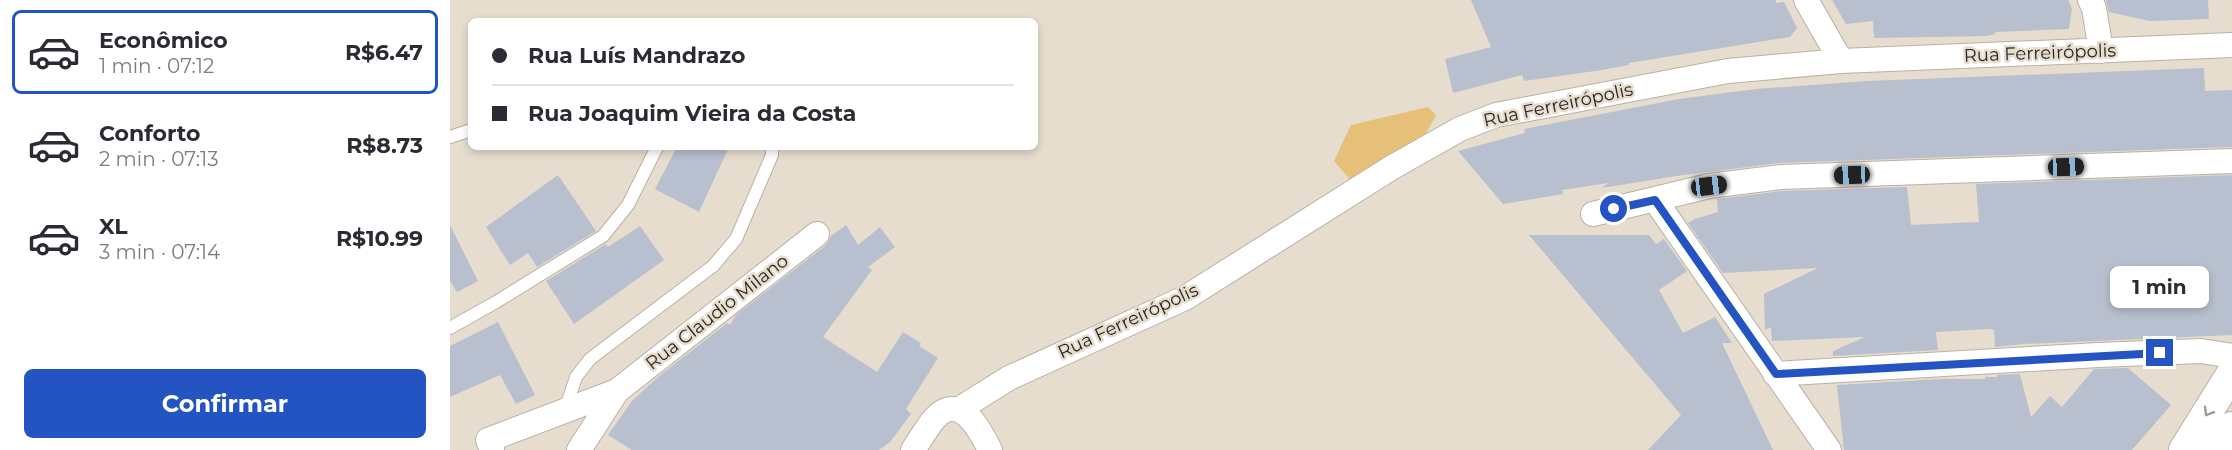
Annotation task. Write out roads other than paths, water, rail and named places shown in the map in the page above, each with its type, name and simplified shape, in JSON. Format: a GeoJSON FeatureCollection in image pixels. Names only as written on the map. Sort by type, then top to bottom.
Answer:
{"type":"FeatureCollection","features":[{"type":"Feature","properties":{"kind":"street"},"geometry":{"type":"LineString","coordinates":[[1806,0],[1841,61]]}},
{"type":"Feature","properties":{"kind":"street"},"geometry":{"type":"LineString","coordinates":[[2090,0],[2094,8],[2101,51]]}},
{"type":"Feature","properties":{"kind":"street","name":"Rua Ferreirópolis"},"geometry":{"type":"LineString","coordinates":[[913,450],[935,418],[954,410],[1009,378],[1185,298],[1391,168],[1460,129],[1496,115],[1728,71],[1841,61],[2232,45]]}},
{"type":"Feature","properties":{"kind":"street"},"geometry":{"type":"LineString","coordinates":[[1593,214],[1709,186],[1781,177],[2232,161]]}},
{"type":"Feature","properties":{"kind":"street"},"geometry":{"type":"LineString","coordinates":[[1655,200],[1829,450]]}},
{"type":"Feature","properties":{"kind":"street","name":"Rua Claudio Milano"},"geometry":{"type":"LineString","coordinates":[[492,450],[488,440],[617,391],[817,234]]}},
{"type":"Feature","properties":{"kind":"street"},"geometry":{"type":"LineString","coordinates":[[1776,374],[2121,354],[2201,351],[2232,356]]}},
{"type":"Feature","properties":{"kind":"street"},"geometry":{"type":"LineString","coordinates":[[2184,450],[2232,373]]}},
{"type":"Feature","properties":{"kind":"street","name":"Rua Claudio Milano"},"geometry":{"type":"LineString","coordinates":[[579,450],[617,391]]}},
{"type":"Feature","properties":{"kind":"street"},"geometry":{"type":"LineString","coordinates":[[954,410],[970,418],[980,430],[990,450]]}},
{"type":"Feature","properties":{"kind":"street"},"geometry":{"type":"LineString","coordinates":[[2212,450],[2232,427]]}},
{"type":"Feature","properties":{"kind":"lane"},"geometry":{"type":"LineString","coordinates":[[450,137],[468,131]]}},
{"type":"Feature","properties":{"kind":"lane"},"geometry":{"type":"LineString","coordinates":[[450,328],[603,236],[628,204],[655,150]]}},
{"type":"Feature","properties":{"kind":"lane"},"geometry":{"type":"LineString","coordinates":[[564,411],[576,377],[590,359],[714,266],[736,239],[772,155],[772,150]]}}]}
